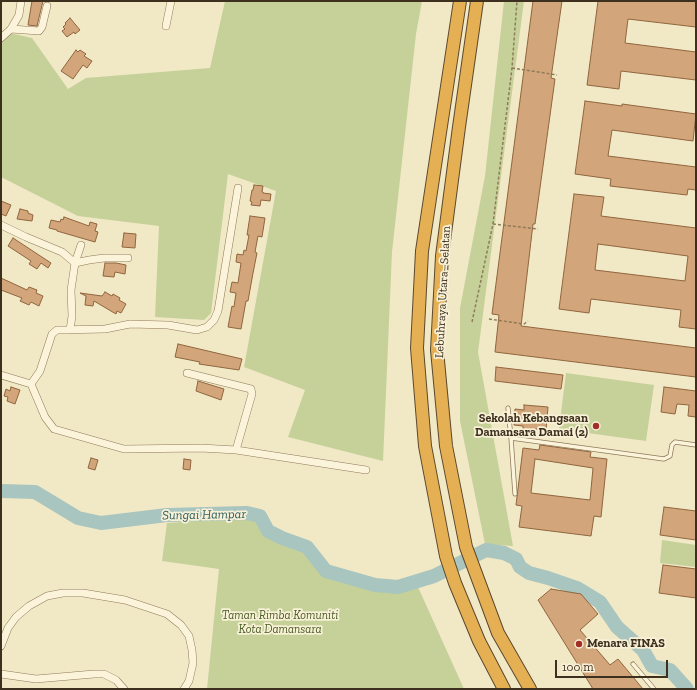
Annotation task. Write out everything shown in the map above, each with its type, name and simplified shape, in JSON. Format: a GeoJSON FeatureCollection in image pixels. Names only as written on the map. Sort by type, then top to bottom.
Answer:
{"type":"FeatureCollection","features":[{"type":"Feature","properties":{"kind":"highway","name":"Lebuhraya Utara–Selatan"},"geometry":{"type":"LineString","coordinates":[[460,1],[422,251],[417,348],[425,446],[446,556],[455,583],[479,641],[504,689]]}},
{"type":"Feature","properties":{"kind":"highway","name":"Lebuhraya Utara–Selatan"},"geometry":{"type":"LineString","coordinates":[[477,1],[458,127],[442,256],[437,350],[446,446],[466,547],[476,578],[498,633],[530,689]]}},
{"type":"Feature","properties":{"kind":"street"},"geometry":{"type":"LineString","coordinates":[[1,38],[11,29],[19,15],[21,1]]}},
{"type":"Feature","properties":{"kind":"street"},"geometry":{"type":"LineString","coordinates":[[166,26],[171,1]]}},
{"type":"Feature","properties":{"kind":"street"},"geometry":{"type":"LineString","coordinates":[[11,29],[39,31],[42,27],[47,6]]}},
{"type":"Feature","properties":{"kind":"street"},"geometry":{"type":"LineString","coordinates":[[32,384],[40,371],[54,332],[57,330],[105,329],[130,324],[168,325],[197,330],[207,327],[214,320],[218,311],[238,188]]}},
{"type":"Feature","properties":{"kind":"street"},"geometry":{"type":"LineString","coordinates":[[1,225],[62,252],[75,263]]}},
{"type":"Feature","properties":{"kind":"street"},"geometry":{"type":"LineString","coordinates":[[70,330],[72,316],[71,290],[75,263],[81,245]]}},
{"type":"Feature","properties":{"kind":"street"},"geometry":{"type":"LineString","coordinates":[[75,263],[104,258],[128,258]]}},
{"type":"Feature","properties":{"kind":"street"},"geometry":{"type":"LineString","coordinates":[[187,373],[249,388],[252,391],[236,450]]}},
{"type":"Feature","properties":{"kind":"street"},"geometry":{"type":"LineString","coordinates":[[1,375],[32,384]]}},
{"type":"Feature","properties":{"kind":"street"},"geometry":{"type":"LineString","coordinates":[[32,384],[45,417],[54,429],[124,449],[201,448],[236,450],[366,470]]}},
{"type":"Feature","properties":{"kind":"street"},"geometry":{"type":"LineString","coordinates":[[1,646],[8,628],[16,617],[29,606],[47,596],[63,593],[83,593],[125,600],[167,614],[181,625],[188,636],[192,650],[192,663],[189,681],[184,689]]}},
{"type":"Feature","properties":{"kind":"street"},"geometry":{"type":"LineString","coordinates":[[1,674],[36,679],[104,674],[116,680],[124,689]]}},
{"type":"Feature","properties":{"kind":"lane"},"geometry":{"type":"LineString","coordinates":[[508,408],[515,494]]}},
{"type":"Feature","properties":{"kind":"lane"},"geometry":{"type":"LineString","coordinates":[[511,438],[664,459],[670,456],[672,445],[675,442],[696,445]]}},
{"type":"Feature","properties":{"kind":"lane"},"geometry":{"type":"LineString","coordinates":[[633,664],[654,689]]}},
{"type":"Feature","properties":{"kind":"path"},"geometry":{"type":"LineString","coordinates":[[472,322],[493,224],[512,68],[517,1]]}},
{"type":"Feature","properties":{"kind":"path"},"geometry":{"type":"LineString","coordinates":[[512,68],[557,74]]}},
{"type":"Feature","properties":{"kind":"path"},"geometry":{"type":"LineString","coordinates":[[493,224],[538,230]]}},
{"type":"Feature","properties":{"kind":"path"},"geometry":{"type":"LineString","coordinates":[[490,319],[524,324],[528,321]]}},
{"type":"Feature","properties":{"kind":"green space"},"geometry":{"type":"Polygon","coordinates":[[[225,1],[422,1],[416,34],[392,252],[383,461],[288,437],[305,390],[244,367],[276,191],[228,174],[211,313],[204,320],[155,317],[159,226],[78,216],[1,177],[1,31],[32,38],[68,89],[86,78],[210,68],[225,1]]]}},
{"type":"Feature","properties":{"kind":"green space"},"geometry":{"type":"Polygon","coordinates":[[[504,1],[524,1],[478,352],[513,546],[485,544],[460,421],[460,308],[485,176],[504,1]]]}},
{"type":"Feature","properties":{"kind":"green space"},"geometry":{"type":"Polygon","coordinates":[[[566,373],[654,385],[646,441],[559,429],[566,373]]]}},
{"type":"Feature","properties":{"kind":"green space","name":"Taman Rimba Komuniti Kota Damansara"},"geometry":{"type":"Polygon","coordinates":[[[242,518],[258,521],[265,533],[280,543],[304,552],[325,575],[375,589],[399,592],[418,587],[464,689],[207,689],[219,569],[162,561],[167,523],[242,518]]]}},
{"type":"Feature","properties":{"kind":"green space"},"geometry":{"type":"Polygon","coordinates":[[[662,540],[696,545],[696,567],[660,563],[662,540]]]}},
{"type":"Feature","properties":{"kind":"building"},"geometry":{"type":"Polygon","coordinates":[[[32,1],[43,1],[37,26],[28,25],[32,1]]]}},
{"type":"Feature","properties":{"kind":"building"},"geometry":{"type":"Polygon","coordinates":[[[533,1],[562,1],[551,78],[555,79],[535,224],[533,224],[521,326],[696,348],[696,377],[495,352],[499,315],[492,314],[533,1]]]}},
{"type":"Feature","properties":{"kind":"building"},"geometry":{"type":"Polygon","coordinates":[[[598,1],[696,1],[696,27],[628,19],[625,43],[696,52],[696,80],[621,71],[619,89],[587,85],[598,1]]]}},
{"type":"Feature","properties":{"kind":"building"},"geometry":{"type":"Polygon","coordinates":[[[70,18],[80,30],[67,37],[62,31],[65,29],[63,27],[66,24],[65,23],[70,18]]]}},
{"type":"Feature","properties":{"kind":"building"},"geometry":{"type":"Polygon","coordinates":[[[76,50],[78,52],[80,50],[86,54],[84,56],[92,61],[87,68],[83,65],[73,79],[61,71],[76,50]]]}},
{"type":"Feature","properties":{"kind":"building"},"geometry":{"type":"Polygon","coordinates":[[[585,101],[622,106],[622,104],[696,114],[693,141],[612,130],[608,156],[696,167],[696,190],[688,189],[687,195],[610,186],[611,179],[575,174],[585,101]]]}},
{"type":"Feature","properties":{"kind":"building"},"geometry":{"type":"Polygon","coordinates":[[[254,185],[263,186],[263,193],[271,194],[270,201],[261,200],[260,206],[251,205],[252,202],[250,201],[254,185]]]}},
{"type":"Feature","properties":{"kind":"building"},"geometry":{"type":"Polygon","coordinates":[[[574,194],[604,197],[601,216],[696,228],[696,329],[679,327],[681,310],[591,299],[589,313],[559,309],[574,194]],[[598,244],[595,270],[685,281],[688,256],[598,244]]]}},
{"type":"Feature","properties":{"kind":"building"},"geometry":{"type":"Polygon","coordinates":[[[1,201],[11,205],[6,216],[1,214],[1,201]]]}},
{"type":"Feature","properties":{"kind":"building"},"geometry":{"type":"Polygon","coordinates":[[[20,209],[28,211],[28,213],[33,215],[32,221],[17,219],[20,209]]]}},
{"type":"Feature","properties":{"kind":"building"},"geometry":{"type":"Polygon","coordinates":[[[250,216],[265,218],[262,237],[258,236],[255,252],[257,253],[241,329],[228,327],[232,306],[234,307],[236,293],[230,292],[232,282],[238,283],[241,263],[236,262],[237,254],[243,255],[244,250],[246,251],[250,216]]]}},
{"type":"Feature","properties":{"kind":"building"},"geometry":{"type":"Polygon","coordinates":[[[64,217],[89,226],[90,222],[97,224],[95,231],[98,232],[95,242],[49,228],[51,220],[60,222],[64,217]]]}},
{"type":"Feature","properties":{"kind":"building"},"geometry":{"type":"Polygon","coordinates":[[[124,233],[136,234],[135,248],[122,247],[124,233]]]}},
{"type":"Feature","properties":{"kind":"building"},"geometry":{"type":"Polygon","coordinates":[[[13,238],[51,263],[48,268],[41,263],[37,269],[29,264],[31,261],[8,246],[13,238]]]}},
{"type":"Feature","properties":{"kind":"building"},"geometry":{"type":"Polygon","coordinates":[[[105,263],[126,265],[125,274],[115,272],[114,277],[103,276],[105,263]]]}},
{"type":"Feature","properties":{"kind":"building"},"geometry":{"type":"Polygon","coordinates":[[[1,278],[27,290],[29,287],[37,290],[36,293],[43,296],[39,306],[31,302],[29,305],[20,301],[22,298],[1,290],[1,278]]]}},
{"type":"Feature","properties":{"kind":"building"},"geometry":{"type":"Polygon","coordinates":[[[105,292],[120,298],[119,300],[126,304],[121,313],[117,311],[116,314],[94,301],[93,306],[85,305],[86,296],[80,293],[102,296],[105,292]]]}},
{"type":"Feature","properties":{"kind":"building"},"geometry":{"type":"Polygon","coordinates":[[[178,344],[242,359],[239,370],[199,364],[200,362],[175,357],[178,344]]]}},
{"type":"Feature","properties":{"kind":"building"},"geometry":{"type":"Polygon","coordinates":[[[496,367],[563,375],[561,389],[495,381],[496,367]]]}},
{"type":"Feature","properties":{"kind":"building"},"geometry":{"type":"Polygon","coordinates":[[[198,381],[224,389],[221,400],[196,391],[198,381]]]}},
{"type":"Feature","properties":{"kind":"building"},"geometry":{"type":"Polygon","coordinates":[[[11,387],[20,390],[15,404],[7,401],[8,397],[4,396],[6,389],[10,391],[11,387]]]}},
{"type":"Feature","properties":{"kind":"building"},"geometry":{"type":"Polygon","coordinates":[[[664,387],[696,391],[696,417],[688,416],[689,405],[677,404],[675,414],[661,412],[664,387]]]}},
{"type":"Feature","properties":{"kind":"building"},"geometry":{"type":"Polygon","coordinates":[[[524,405],[548,407],[546,430],[535,429],[535,434],[523,433],[523,426],[514,425],[515,409],[524,410],[524,405]]]}},
{"type":"Feature","properties":{"kind":"building"},"geometry":{"type":"Polygon","coordinates":[[[540,445],[591,452],[590,457],[607,459],[601,517],[594,516],[591,536],[519,527],[522,506],[516,505],[523,448],[539,450],[540,445]],[[535,459],[531,493],[590,500],[593,468],[535,459]]]}},
{"type":"Feature","properties":{"kind":"building"},"geometry":{"type":"Polygon","coordinates":[[[91,458],[98,460],[95,470],[88,468],[91,458]]]}},
{"type":"Feature","properties":{"kind":"building"},"geometry":{"type":"Polygon","coordinates":[[[184,459],[191,460],[190,470],[183,469],[184,459]]]}},
{"type":"Feature","properties":{"kind":"building"},"geometry":{"type":"Polygon","coordinates":[[[664,507],[696,511],[696,540],[660,535],[664,507]]]}},
{"type":"Feature","properties":{"kind":"building"},"geometry":{"type":"Polygon","coordinates":[[[663,565],[696,569],[696,598],[659,593],[663,565]]]}},
{"type":"Feature","properties":{"kind":"building","name":"Menara FINAS"},"geometry":{"type":"Polygon","coordinates":[[[551,589],[581,594],[598,614],[580,630],[610,665],[618,659],[643,689],[593,689],[538,600],[551,589]]]}},
{"type":"Feature","properties":{"kind":"waterway","name":"Sungai Hampar"},"geometry":{"type":"LineString","coordinates":[[1,491],[35,492],[78,518],[101,523],[167,515],[247,513],[260,516],[268,531],[307,547],[326,571],[375,585],[398,587],[434,576],[486,550],[504,553],[516,559],[520,567],[529,573],[577,588],[600,602],[617,627],[643,650],[652,666],[670,670],[687,689]]}},
{"type":"Feature","properties":{"kind":"place","name":"Sekolah Kebangsaan Damansara Damai (2)"},"geometry":{"type":"Point","coordinates":[596,426]}},
{"type":"Feature","properties":{"kind":"place","name":"Menara FINAS"},"geometry":{"type":"Point","coordinates":[579,644]}}]}
